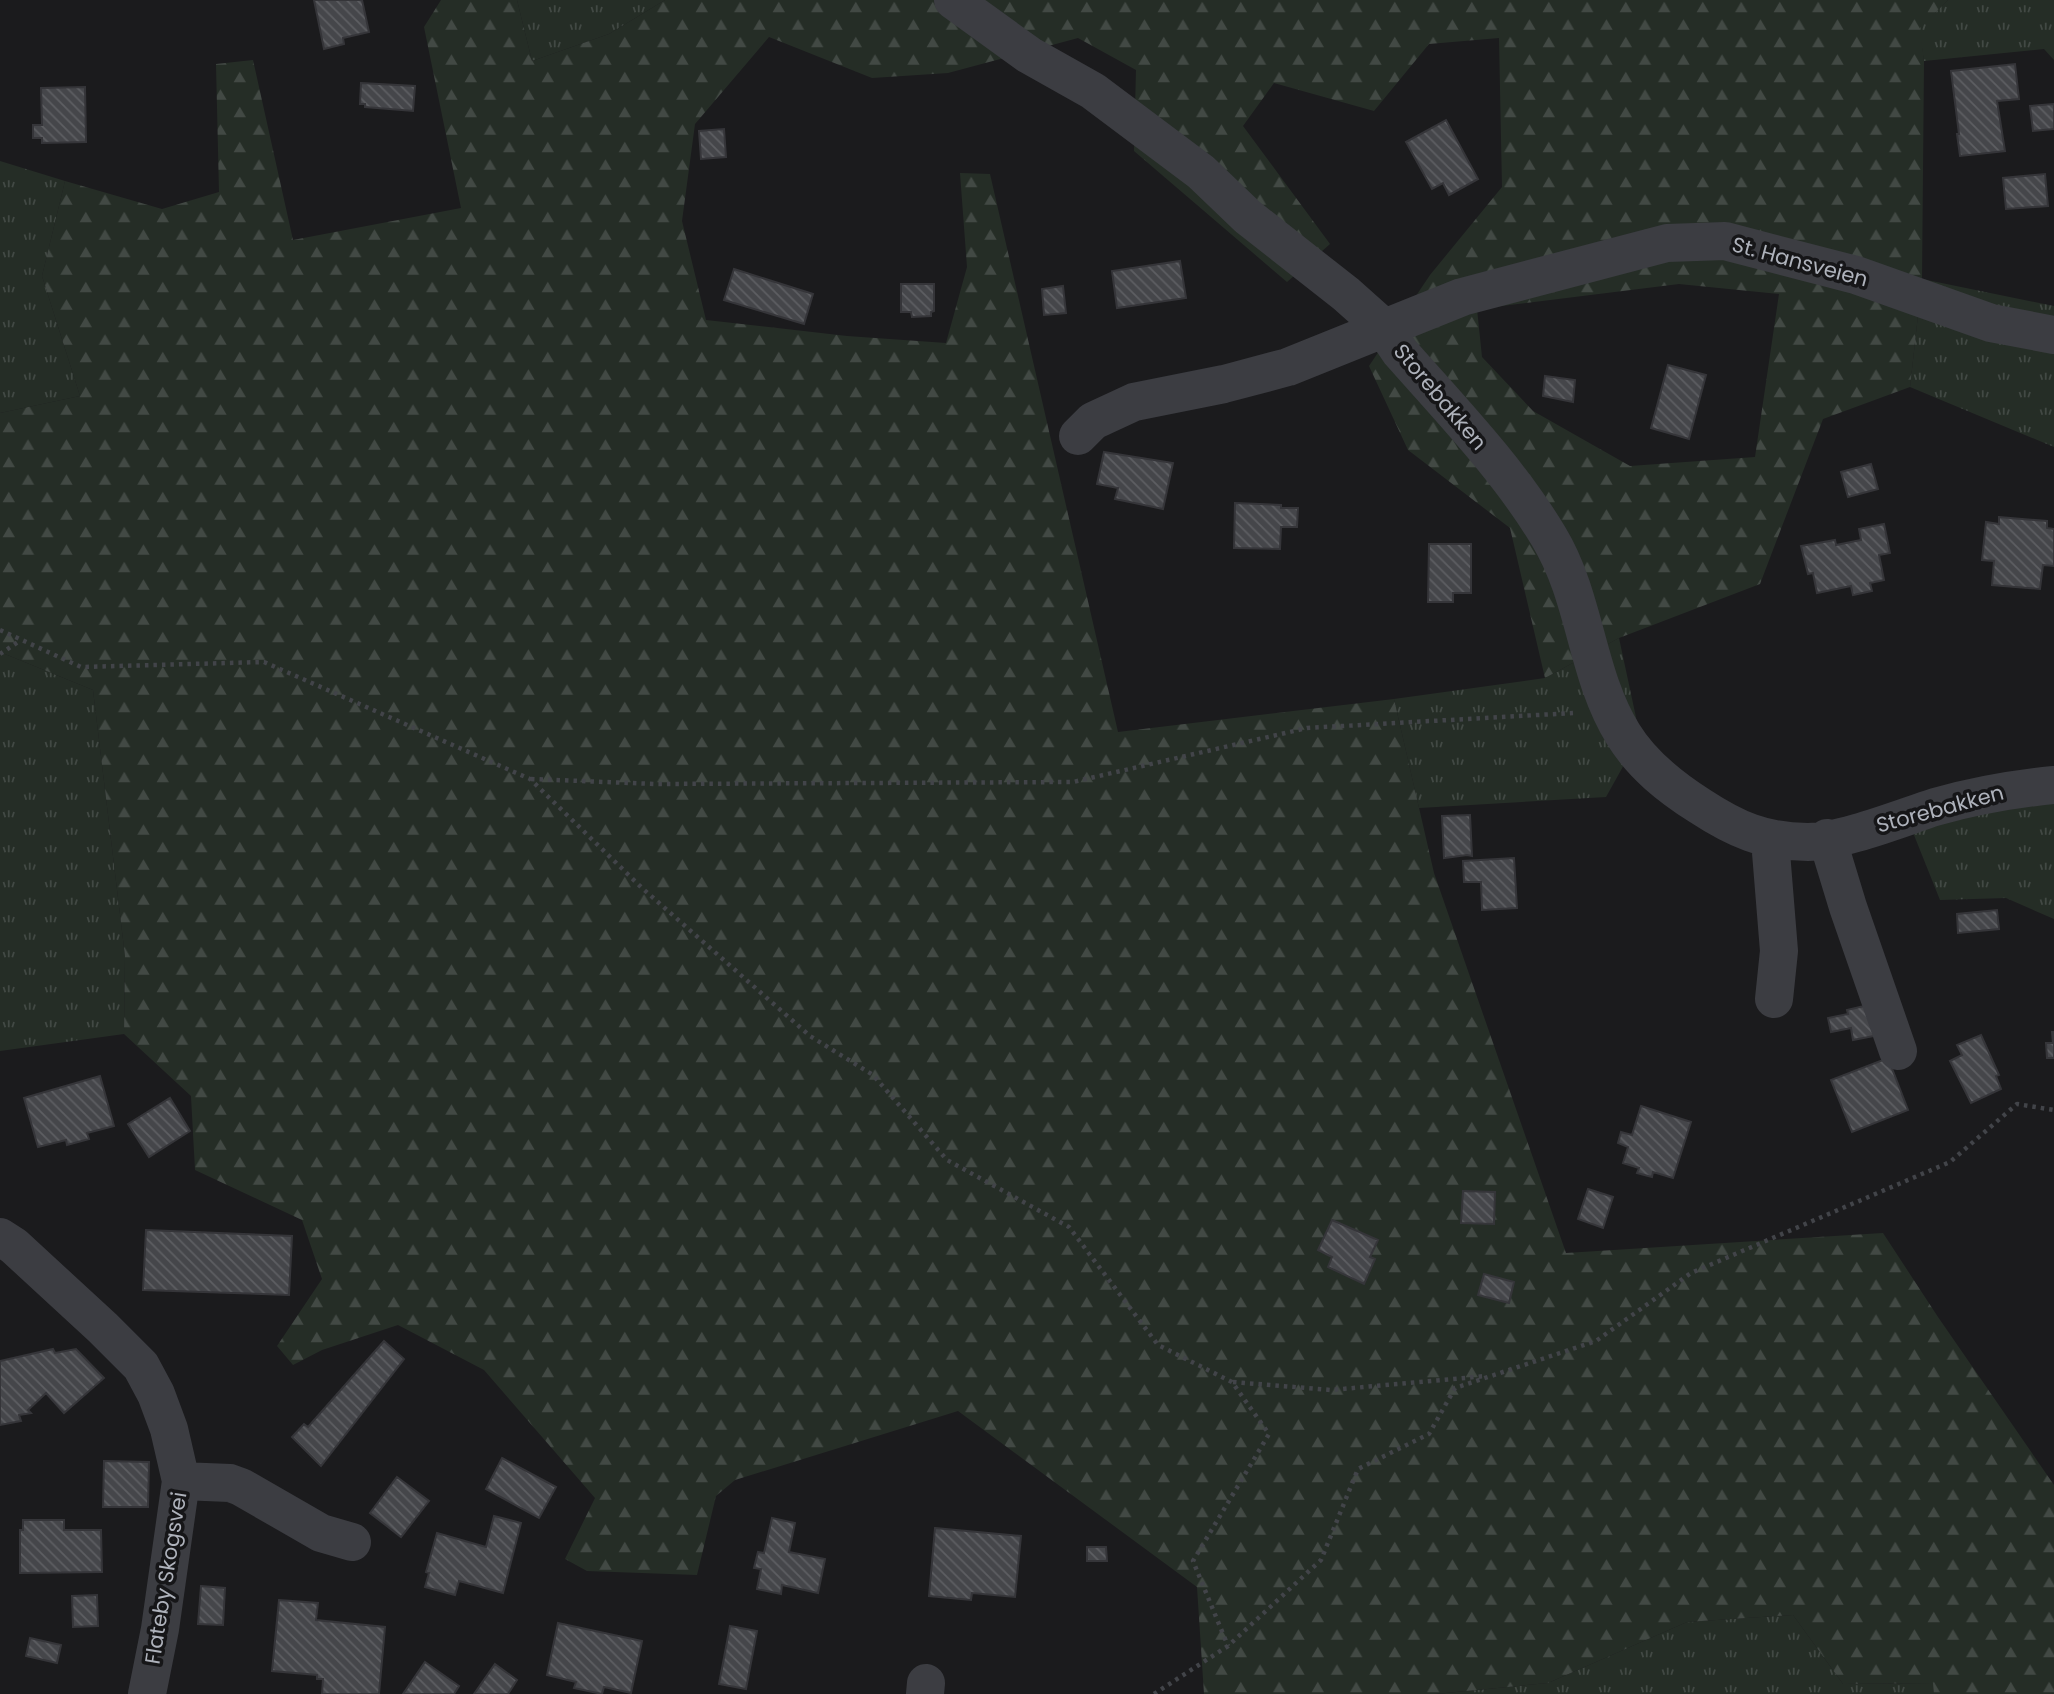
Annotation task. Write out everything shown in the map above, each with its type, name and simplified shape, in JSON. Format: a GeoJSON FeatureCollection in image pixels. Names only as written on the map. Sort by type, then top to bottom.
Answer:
{"type":"FeatureCollection","features":[{"type":"Feature","properties":{"kind":"street","name":"Storebakken"},"geometry":{"type":"LineString","coordinates":[[953,0],[1029,55],[1093,91],[1201,172],[1248,217],[1383,327],[1400,352],[1523,497],[1550,538],[1562,562],[1612,711],[1623,734],[1656,774],[1680,793],[1717,818],[1770,840],[1811,842],[1980,795],[2054,785]]}},
{"type":"Feature","properties":{"kind":"street","name":"St. Hansveien"},"geometry":{"type":"LineString","coordinates":[[1078,436],[1093,421],[1134,402],[1224,384],[1288,367],[1462,297],[1667,243],[1725,241],[1856,275],[1991,323],[2054,335]]}},
{"type":"Feature","properties":{"kind":"street"},"geometry":{"type":"LineString","coordinates":[[1827,838],[1898,1051]]}},
{"type":"Feature","properties":{"kind":"street"},"geometry":{"type":"LineString","coordinates":[[1770,840],[1779,951],[1774,999]]}},
{"type":"Feature","properties":{"kind":"street","name":"Flateby Skogsvei"},"geometry":{"type":"LineString","coordinates":[[0,1237],[44,1273],[141,1366],[156,1394],[169,1429],[181,1481],[160,1629],[147,1694]]}},
{"type":"Feature","properties":{"kind":"street"},"geometry":{"type":"LineString","coordinates":[[181,1481],[230,1483],[321,1533],[352,1542]]}},
{"type":"Feature","properties":{"kind":"path"},"geometry":{"type":"LineString","coordinates":[[0,629],[81,667],[264,662],[530,779],[642,888],[810,1036],[873,1075],[947,1160],[1069,1227],[1158,1345],[1232,1382],[1331,1390],[1494,1375]]}},
{"type":"Feature","properties":{"kind":"path"},"geometry":{"type":"LineString","coordinates":[[0,654],[22,640]]}},
{"type":"Feature","properties":{"kind":"path"},"geometry":{"type":"LineString","coordinates":[[530,779],[655,784],[1073,782],[1307,728],[1612,711]]}},
{"type":"Feature","properties":{"kind":"path"},"geometry":{"type":"LineString","coordinates":[[1154,1694],[1228,1646],[1321,1560],[1358,1469],[1429,1434],[1455,1388],[1596,1341],[1691,1273],[1950,1162],[2017,1104],[2054,1110]]}},
{"type":"Feature","properties":{"kind":"path"},"geometry":{"type":"LineString","coordinates":[[1228,1646],[1194,1561],[1269,1434],[1232,1382]]}},
{"type":"Feature","properties":{"kind":"green space"},"geometry":{"type":"Polygon","coordinates":[[[441,0],[517,0],[532,61],[609,34],[665,0],[1948,0],[1920,28],[1924,61],[1922,279],[1910,387],[1823,419],[1760,584],[1619,638],[1545,678],[1510,528],[1408,450],[1369,366],[1430,275],[1502,187],[1499,38],[1429,44],[1374,111],[1274,83],[1243,126],[1330,244],[1287,282],[1134,151],[1136,70],[1078,38],[948,73],[872,78],[769,37],[695,124],[682,221],[706,320],[847,336],[946,343],[967,267],[960,173],[990,174],[1118,732],[1394,699],[1434,873],[1566,1253],[1883,1233],[2054,1485],[2054,1694],[1934,1694],[1933,1683],[1843,1684],[1793,1615],[1687,1622],[1548,1683],[1435,1694],[1204,1694],[1197,1587],[958,1411],[735,1480],[716,1496],[697,1575],[587,1571],[565,1559],[595,1498],[484,1370],[398,1325],[322,1350],[293,1365],[277,1346],[322,1279],[302,1220],[195,1170],[191,1096],[124,1034],[125,956],[93,690],[0,652],[0,413],[80,396],[42,276],[65,181],[162,209],[219,192],[216,64],[253,60],[293,240],[461,208],[424,27],[441,0]],[[1679,284],[1477,309],[1482,357],[1533,411],[1630,466],[1755,457],[1779,294],[1679,284]]]}},
{"type":"Feature","properties":{"kind":"green space"},"geometry":{"type":"Polygon","coordinates":[[[517,0],[665,0],[609,34],[532,61],[517,0]]]}},
{"type":"Feature","properties":{"kind":"green space"},"geometry":{"type":"Polygon","coordinates":[[[1948,0],[2054,0],[2054,60],[2044,49],[1924,61],[1919,28],[1948,0]]]}},
{"type":"Feature","properties":{"kind":"green space"},"geometry":{"type":"Polygon","coordinates":[[[0,161],[65,181],[42,276],[80,396],[0,413],[0,161]]]}},
{"type":"Feature","properties":{"kind":"green space"},"geometry":{"type":"Polygon","coordinates":[[[1922,279],[2054,306],[2054,447],[1910,387],[1922,279]]]}},
{"type":"Feature","properties":{"kind":"green space"},"geometry":{"type":"Polygon","coordinates":[[[1619,638],[1640,736],[1606,797],[1419,808],[1394,699],[1545,678],[1619,638]]]}},
{"type":"Feature","properties":{"kind":"green space"},"geometry":{"type":"Polygon","coordinates":[[[0,652],[93,690],[125,956],[124,1034],[0,1051],[0,652]]]}},
{"type":"Feature","properties":{"kind":"green space"},"geometry":{"type":"Polygon","coordinates":[[[2054,797],[2054,919],[2006,898],[1940,900],[1912,830],[2054,797]]]}},
{"type":"Feature","properties":{"kind":"green space"},"geometry":{"type":"Polygon","coordinates":[[[1793,1615],[1843,1684],[1934,1683],[1934,1694],[1436,1694],[1548,1683],[1687,1622],[1793,1615]]]}},
{"type":"Feature","properties":{"kind":"building"},"geometry":{"type":"Polygon","coordinates":[[[314,0],[362,0],[369,32],[343,38],[344,44],[324,49],[314,0]]]}},
{"type":"Feature","properties":{"kind":"building"},"geometry":{"type":"Polygon","coordinates":[[[2015,64],[2019,99],[1997,101],[2005,151],[1960,156],[1951,71],[2015,64]]]}},
{"type":"Feature","properties":{"kind":"building"},"geometry":{"type":"Polygon","coordinates":[[[361,83],[415,86],[413,111],[365,107],[365,104],[360,104],[361,83]]]}},
{"type":"Feature","properties":{"kind":"building"},"geometry":{"type":"Polygon","coordinates":[[[85,87],[86,142],[42,143],[42,138],[33,138],[33,125],[42,125],[41,88],[85,87]]]}},
{"type":"Feature","properties":{"kind":"building"},"geometry":{"type":"Polygon","coordinates":[[[2054,104],[2054,129],[2033,131],[2030,106],[2054,104]]]}},
{"type":"Feature","properties":{"kind":"building"},"geometry":{"type":"Polygon","coordinates":[[[1446,120],[1478,179],[1449,195],[1443,183],[1432,189],[1406,142],[1446,120]]]}},
{"type":"Feature","properties":{"kind":"building"},"geometry":{"type":"Polygon","coordinates":[[[724,129],[726,157],[701,159],[699,131],[724,129]]]}},
{"type":"Feature","properties":{"kind":"building"},"geometry":{"type":"Polygon","coordinates":[[[2045,174],[2048,206],[2006,209],[2003,178],[2045,174]]]}},
{"type":"Feature","properties":{"kind":"building"},"geometry":{"type":"Polygon","coordinates":[[[1180,261],[1186,298],[1117,308],[1112,271],[1180,261]]]}},
{"type":"Feature","properties":{"kind":"building"},"geometry":{"type":"Polygon","coordinates":[[[734,269],[813,294],[804,324],[724,300],[734,269]]]}},
{"type":"Feature","properties":{"kind":"building"},"geometry":{"type":"Polygon","coordinates":[[[901,284],[934,284],[934,311],[931,316],[912,317],[911,312],[901,312],[901,284]]]}},
{"type":"Feature","properties":{"kind":"building"},"geometry":{"type":"Polygon","coordinates":[[[1063,286],[1066,313],[1044,315],[1042,289],[1063,286]]]}},
{"type":"Feature","properties":{"kind":"building"},"geometry":{"type":"Polygon","coordinates":[[[1668,365],[1706,375],[1689,439],[1651,428],[1668,365]]]}},
{"type":"Feature","properties":{"kind":"building"},"geometry":{"type":"Polygon","coordinates":[[[1545,376],[1575,380],[1573,402],[1543,396],[1545,376]]]}},
{"type":"Feature","properties":{"kind":"building"},"geometry":{"type":"Polygon","coordinates":[[[1104,452],[1173,463],[1163,509],[1115,499],[1118,488],[1097,484],[1104,452]]]}},
{"type":"Feature","properties":{"kind":"building"},"geometry":{"type":"Polygon","coordinates":[[[1871,464],[1878,489],[1848,497],[1841,472],[1871,464]]]}},
{"type":"Feature","properties":{"kind":"building"},"geometry":{"type":"Polygon","coordinates":[[[1235,503],[1298,508],[1297,527],[1281,527],[1280,549],[1234,548],[1235,503]]]}},
{"type":"Feature","properties":{"kind":"building"},"geometry":{"type":"Polygon","coordinates":[[[1999,517],[2047,521],[2047,528],[2054,529],[2054,566],[2043,565],[2040,589],[1992,585],[1994,561],[1982,560],[1986,522],[1999,524],[1999,517]]]}},
{"type":"Feature","properties":{"kind":"building"},"geometry":{"type":"Polygon","coordinates":[[[1884,524],[1890,553],[1879,555],[1884,580],[1870,583],[1872,591],[1853,595],[1851,586],[1817,593],[1813,573],[1808,574],[1801,546],[1835,540],[1836,545],[1861,540],[1859,529],[1884,524]]]}},
{"type":"Feature","properties":{"kind":"building"},"geometry":{"type":"Polygon","coordinates":[[[1429,544],[1471,544],[1471,593],[1453,593],[1453,602],[1428,602],[1429,544]]]}},
{"type":"Feature","properties":{"kind":"building"},"geometry":{"type":"Polygon","coordinates":[[[1470,815],[1472,856],[1444,858],[1442,816],[1470,815]]]}},
{"type":"Feature","properties":{"kind":"building"},"geometry":{"type":"Polygon","coordinates":[[[1514,858],[1517,908],[1482,910],[1481,882],[1464,882],[1463,861],[1514,858]]]}},
{"type":"Feature","properties":{"kind":"building"},"geometry":{"type":"Polygon","coordinates":[[[1997,910],[1999,929],[1958,933],[1957,914],[1997,910]]]}},
{"type":"Feature","properties":{"kind":"building"},"geometry":{"type":"Polygon","coordinates":[[[1873,1004],[1879,1035],[1853,1040],[1851,1028],[1831,1032],[1828,1018],[1848,1014],[1847,1010],[1873,1004]]]}},
{"type":"Feature","properties":{"kind":"building"},"geometry":{"type":"Polygon","coordinates":[[[2054,1032],[2054,1058],[2047,1058],[2046,1043],[2053,1043],[2054,1032]]]}},
{"type":"Feature","properties":{"kind":"building"},"geometry":{"type":"Polygon","coordinates":[[[1981,1035],[1999,1075],[1996,1076],[2001,1089],[1971,1103],[1950,1061],[1962,1055],[1957,1045],[1981,1035]]]}},
{"type":"Feature","properties":{"kind":"building"},"geometry":{"type":"Polygon","coordinates":[[[1888,1058],[1908,1110],[1852,1132],[1831,1080],[1888,1058]]]}},
{"type":"Feature","properties":{"kind":"building"},"geometry":{"type":"Polygon","coordinates":[[[100,1076],[114,1126],[87,1133],[89,1139],[67,1145],[66,1140],[38,1147],[24,1098],[100,1076]]]}},
{"type":"Feature","properties":{"kind":"building"},"geometry":{"type":"Polygon","coordinates":[[[170,1098],[190,1131],[149,1157],[128,1124],[170,1098]]]}},
{"type":"Feature","properties":{"kind":"building"},"geometry":{"type":"Polygon","coordinates":[[[1641,1106],[1691,1122],[1673,1178],[1653,1172],[1652,1177],[1637,1173],[1639,1168],[1623,1163],[1628,1147],[1618,1143],[1621,1132],[1632,1135],[1641,1106]]]}},
{"type":"Feature","properties":{"kind":"building"},"geometry":{"type":"Polygon","coordinates":[[[1588,1189],[1613,1197],[1603,1228],[1578,1219],[1588,1189]]]}},
{"type":"Feature","properties":{"kind":"building"},"geometry":{"type":"Polygon","coordinates":[[[1463,1191],[1495,1192],[1494,1224],[1461,1223],[1463,1191]]]}},
{"type":"Feature","properties":{"kind":"building"},"geometry":{"type":"Polygon","coordinates":[[[1332,1220],[1378,1240],[1370,1257],[1375,1259],[1364,1284],[1328,1267],[1332,1257],[1318,1250],[1332,1220]]]}},
{"type":"Feature","properties":{"kind":"building"},"geometry":{"type":"Polygon","coordinates":[[[146,1230],[292,1236],[289,1295],[143,1290],[146,1230]]]}},
{"type":"Feature","properties":{"kind":"building"},"geometry":{"type":"Polygon","coordinates":[[[1484,1274],[1514,1282],[1509,1303],[1478,1295],[1484,1274]]]}},
{"type":"Feature","properties":{"kind":"building"},"geometry":{"type":"Polygon","coordinates":[[[384,1341],[404,1359],[321,1466],[292,1437],[304,1424],[308,1427],[384,1341]]]}},
{"type":"Feature","properties":{"kind":"building"},"geometry":{"type":"Polygon","coordinates":[[[53,1349],[55,1353],[76,1349],[104,1378],[64,1413],[46,1393],[28,1410],[31,1413],[19,1415],[21,1421],[0,1425],[0,1361],[53,1349]]]}},
{"type":"Feature","properties":{"kind":"building"},"geometry":{"type":"Polygon","coordinates":[[[502,1458],[556,1487],[539,1518],[486,1489],[502,1458]]]}},
{"type":"Feature","properties":{"kind":"building"},"geometry":{"type":"Polygon","coordinates":[[[104,1461],[149,1462],[148,1507],[103,1507],[104,1461]]]}},
{"type":"Feature","properties":{"kind":"building"},"geometry":{"type":"Polygon","coordinates":[[[397,1477],[429,1501],[401,1537],[370,1513],[397,1477]]]}},
{"type":"Feature","properties":{"kind":"building"},"geometry":{"type":"Polygon","coordinates":[[[494,1516],[521,1523],[503,1593],[459,1581],[455,1595],[425,1587],[429,1573],[426,1572],[437,1533],[486,1547],[494,1516]]]}},
{"type":"Feature","properties":{"kind":"building"},"geometry":{"type":"Polygon","coordinates":[[[772,1518],[795,1523],[789,1552],[825,1559],[818,1593],[782,1585],[781,1594],[757,1589],[761,1569],[754,1568],[758,1552],[764,1553],[772,1518]]]}},
{"type":"Feature","properties":{"kind":"building"},"geometry":{"type":"Polygon","coordinates":[[[23,1520],[64,1520],[64,1530],[101,1530],[102,1572],[20,1573],[20,1530],[23,1530],[23,1520]]]}},
{"type":"Feature","properties":{"kind":"building"},"geometry":{"type":"Polygon","coordinates":[[[935,1528],[1021,1536],[1015,1597],[972,1593],[971,1600],[929,1596],[935,1528]]]}},
{"type":"Feature","properties":{"kind":"building"},"geometry":{"type":"Polygon","coordinates":[[[1087,1547],[1106,1547],[1107,1561],[1087,1561],[1087,1547]]]}},
{"type":"Feature","properties":{"kind":"building"},"geometry":{"type":"Polygon","coordinates":[[[201,1586],[225,1588],[223,1625],[198,1624],[201,1586]]]}},
{"type":"Feature","properties":{"kind":"building"},"geometry":{"type":"Polygon","coordinates":[[[97,1595],[98,1626],[73,1627],[72,1596],[97,1595]]]}},
{"type":"Feature","properties":{"kind":"building"},"geometry":{"type":"Polygon","coordinates":[[[279,1600],[318,1603],[316,1620],[385,1627],[379,1694],[322,1694],[323,1679],[317,1679],[317,1675],[272,1671],[279,1600]]]}},
{"type":"Feature","properties":{"kind":"building"},"geometry":{"type":"Polygon","coordinates":[[[558,1623],[642,1641],[631,1693],[604,1687],[602,1694],[574,1688],[576,1682],[547,1675],[558,1623]]]}},
{"type":"Feature","properties":{"kind":"building"},"geometry":{"type":"Polygon","coordinates":[[[730,1626],[757,1631],[746,1689],[719,1684],[730,1626]]]}},
{"type":"Feature","properties":{"kind":"building"},"geometry":{"type":"Polygon","coordinates":[[[30,1638],[61,1645],[57,1663],[26,1656],[30,1638]]]}},
{"type":"Feature","properties":{"kind":"building"},"geometry":{"type":"Polygon","coordinates":[[[425,1662],[459,1686],[454,1694],[403,1694],[425,1662]]]}},
{"type":"Feature","properties":{"kind":"building"},"geometry":{"type":"Polygon","coordinates":[[[495,1664],[517,1680],[508,1694],[474,1694],[495,1664]]]}}]}
